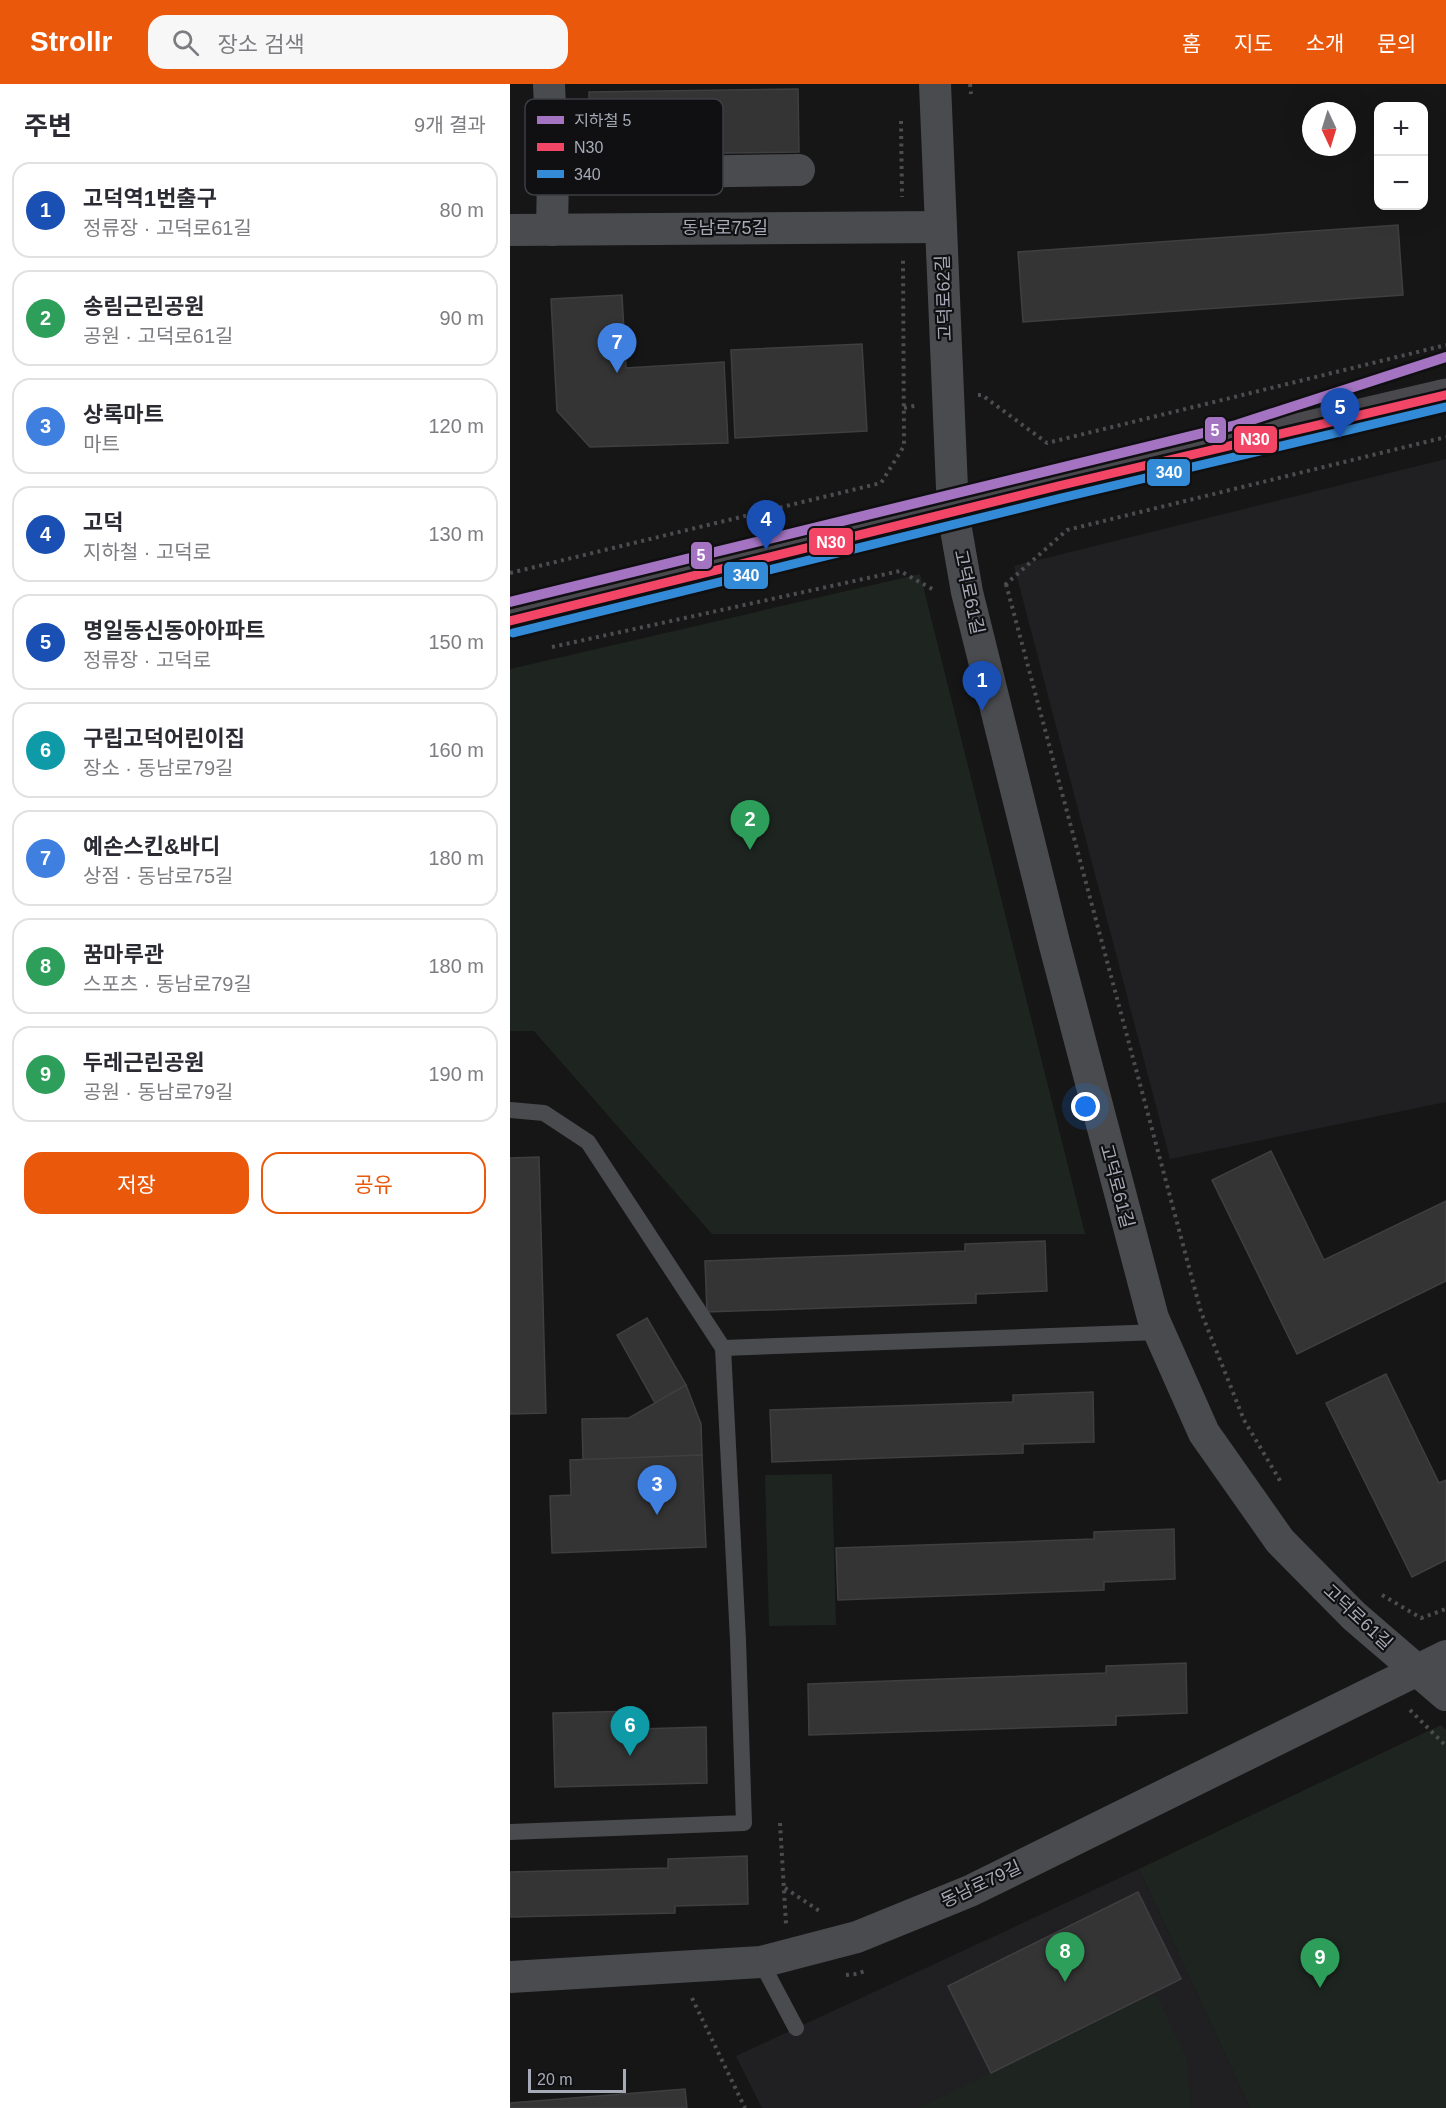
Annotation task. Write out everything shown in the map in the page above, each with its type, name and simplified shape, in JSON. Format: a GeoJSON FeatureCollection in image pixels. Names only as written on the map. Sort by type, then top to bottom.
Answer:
{"type":"FeatureCollection","features":[{"type":"Feature","properties":{"kind":"main road"},"geometry":{"type":"LineString","coordinates":[[510,621],[953,512],[1446,395]]}},
{"type":"Feature","properties":{"kind":"street"},"geometry":{"type":"LineString","coordinates":[[549,84],[550,99]]}},
{"type":"Feature","properties":{"kind":"street","name":"고덕로62길"},"geometry":{"type":"LineString","coordinates":[[935,84],[953,512]]}},
{"type":"Feature","properties":{"kind":"street"},"geometry":{"type":"LineString","coordinates":[[723,171],[799,170]]}},
{"type":"Feature","properties":{"kind":"street"},"geometry":{"type":"LineString","coordinates":[[552,230],[553,195]]}},
{"type":"Feature","properties":{"kind":"street","name":"동남로75길"},"geometry":{"type":"LineString","coordinates":[[510,230],[941,226]]}},
{"type":"Feature","properties":{"kind":"street","name":"고덕로61길"},"geometry":{"type":"LineString","coordinates":[[953,512],[967,592],[1051,931],[1112,1170],[1153,1318],[1204,1433],[1280,1541],[1354,1616],[1446,1695]]}},
{"type":"Feature","properties":{"kind":"street","name":"동남로79길"},"geometry":{"type":"LineString","coordinates":[[510,1977],[761,1962],[857,1937],[970,1891],[1446,1656]]}},
{"type":"Feature","properties":{"kind":"lane"},"geometry":{"type":"LineString","coordinates":[[510,1110],[544,1113],[588,1142],[723,1348],[738,1640],[744,1823],[510,1832]]}},
{"type":"Feature","properties":{"kind":"lane"},"geometry":{"type":"LineString","coordinates":[[723,1348],[1160,1332]]}},
{"type":"Feature","properties":{"kind":"lane"},"geometry":{"type":"LineString","coordinates":[[761,1962],[796,2028]]}},
{"type":"Feature","properties":{"kind":"path"},"geometry":{"type":"LineString","coordinates":[[982,395],[1047,443],[1446,345]]}},
{"type":"Feature","properties":{"kind":"path"},"geometry":{"type":"LineString","coordinates":[[510,573],[881,483],[904,446],[904,408]]}},
{"type":"Feature","properties":{"kind":"path"},"geometry":{"type":"LineString","coordinates":[[1287,1492],[1244,1420],[1200,1312],[1006,584],[1067,530],[1446,437]]}},
{"type":"Feature","properties":{"kind":"path"},"geometry":{"type":"LineString","coordinates":[[545,649],[900,571],[935,591]]}},
{"type":"Feature","properties":{"kind":"path"},"geometry":{"type":"LineString","coordinates":[[1382,1594],[1421,1618],[1446,1609]]}},
{"type":"Feature","properties":{"kind":"path"},"geometry":{"type":"LineString","coordinates":[[1406,1706],[1446,1746]]}},
{"type":"Feature","properties":{"kind":"path"},"geometry":{"type":"LineString","coordinates":[[780,1823],[786,1930]]}},
{"type":"Feature","properties":{"kind":"path"},"geometry":{"type":"LineString","coordinates":[[784,1887],[830,1918]]}},
{"type":"Feature","properties":{"kind":"path"},"geometry":{"type":"LineString","coordinates":[[692,1997],[745,2108]]}},
{"type":"Feature","properties":{"kind":"shaded area"},"geometry":{"type":"Polygon","coordinates":[[[1446,459],[1446,1102],[1170,1159],[1014,566],[1446,459]]]}},
{"type":"Feature","properties":{"kind":"shaded area"},"geometry":{"type":"Polygon","coordinates":[[[920,574],[1085,1234],[712,1234],[534,1031],[510,1031],[510,669],[920,574]]]}},
{"type":"Feature","properties":{"kind":"shaded area"},"geometry":{"type":"Polygon","coordinates":[[[832,1474],[836,1625],[769,1626],[765,1475],[832,1474]]]}},
{"type":"Feature","properties":{"kind":"shaded area"},"geometry":{"type":"Polygon","coordinates":[[[1441,1725],[1446,1730],[1446,2108],[1250,2108],[1139,1869],[1441,1725]]]}},
{"type":"Feature","properties":{"kind":"shaded area"},"geometry":{"type":"Polygon","coordinates":[[[1139,1869],[1250,2108],[762,2108],[736,2056],[1139,1869]]]}},
{"type":"Feature","properties":{"kind":"shaded area"},"geometry":{"type":"Polygon","coordinates":[[[1156,1994],[1187,2059],[1190,2108],[919,2108],[1156,1994]]]}},
{"type":"Feature","properties":{"kind":"building"},"geometry":{"type":"Polygon","coordinates":[[[798,89],[799,152],[723,153],[723,99],[589,99],[589,92],[798,89]]]}},
{"type":"Feature","properties":{"kind":"building"},"geometry":{"type":"Polygon","coordinates":[[[1398,225],[1403,295],[1023,322],[1018,252],[1398,225]]]}},
{"type":"Feature","properties":{"kind":"building"},"geometry":{"type":"Polygon","coordinates":[[[622,295],[626,368],[724,362],[728,443],[590,447],[557,411],[551,299],[622,295]]]}},
{"type":"Feature","properties":{"kind":"building"},"geometry":{"type":"Polygon","coordinates":[[[862,344],[867,431],[735,438],[731,350],[862,344]]]}},
{"type":"Feature","properties":{"kind":"building"},"geometry":{"type":"Polygon","coordinates":[[[1271,1151],[1324,1260],[1446,1201],[1446,1281],[1297,1354],[1212,1180],[1271,1151]]]}},
{"type":"Feature","properties":{"kind":"building"},"geometry":{"type":"Polygon","coordinates":[[[539,1157],[546,1413],[510,1414],[510,1158],[539,1157]]]}},
{"type":"Feature","properties":{"kind":"building"},"geometry":{"type":"Polygon","coordinates":[[[1045,1241],[1047,1291],[976,1294],[976,1303],[707,1312],[705,1261],[965,1251],[965,1244],[1045,1241]]]}},
{"type":"Feature","properties":{"kind":"building"},"geometry":{"type":"Polygon","coordinates":[[[647,1318],[686,1385],[655,1403],[617,1335],[647,1318]]]}},
{"type":"Feature","properties":{"kind":"building"},"geometry":{"type":"Polygon","coordinates":[[[1386,1374],[1439,1483],[1446,1480],[1446,1560],[1412,1577],[1326,1403],[1386,1374]]]}},
{"type":"Feature","properties":{"kind":"building"},"geometry":{"type":"Polygon","coordinates":[[[686,1385],[701,1424],[702,1455],[583,1460],[582,1419],[629,1418],[686,1385]]]}},
{"type":"Feature","properties":{"kind":"building"},"geometry":{"type":"Polygon","coordinates":[[[1093,1392],[1094,1442],[1023,1444],[1023,1453],[772,1462],[770,1410],[1013,1402],[1013,1395],[1093,1392]]]}},
{"type":"Feature","properties":{"kind":"building"},"geometry":{"type":"Polygon","coordinates":[[[702,1455],[706,1547],[552,1553],[550,1496],[571,1495],[570,1460],[702,1455]]]}},
{"type":"Feature","properties":{"kind":"building"},"geometry":{"type":"Polygon","coordinates":[[[1174,1529],[1175,1579],[1104,1582],[1104,1590],[838,1600],[836,1548],[1094,1539],[1094,1532],[1174,1529]]]}},
{"type":"Feature","properties":{"kind":"building"},"geometry":{"type":"Polygon","coordinates":[[[1186,1663],[1187,1713],[1116,1716],[1116,1725],[809,1735],[808,1684],[1106,1673],[1106,1666],[1186,1663]]]}},
{"type":"Feature","properties":{"kind":"building"},"geometry":{"type":"Polygon","coordinates":[[[637,1711],[637,1729],[706,1727],[707,1783],[555,1787],[553,1713],[637,1711]]]}},
{"type":"Feature","properties":{"kind":"building"},"geometry":{"type":"Polygon","coordinates":[[[747,1856],[748,1904],[675,1906],[675,1913],[510,1917],[510,1872],[668,1868],[668,1859],[747,1856]]]}},
{"type":"Feature","properties":{"kind":"building"},"geometry":{"type":"Polygon","coordinates":[[[1138,1892],[1181,1979],[991,2073],[948,1986],[1138,1892]]]}},
{"type":"Feature","properties":{"kind":"building"},"geometry":{"type":"Polygon","coordinates":[[[685,2089],[687,2108],[510,2108],[510,2103],[685,2089]]]}},
{"type":"Feature","properties":{"kind":"metro line","name":"5"},"geometry":{"type":"LineString","coordinates":[[510,602],[1236,425],[1446,357]]}},
{"type":"Feature","properties":{"kind":"transit line","name":"N30"},"geometry":{"type":"LineString","coordinates":[[510,621],[1058,486],[1446,395]]}},
{"type":"Feature","properties":{"kind":"transit line","name":"340"},"geometry":{"type":"LineString","coordinates":[[513,633],[1061,498],[1446,407]]}},
{"type":"Feature","properties":{"kind":"place","name":"예손스킨&바디"},"geometry":{"type":"Point","coordinates":[617,373]}},
{"type":"Feature","properties":{"kind":"place","name":"명일동신동아아파트"},"geometry":{"type":"Point","coordinates":[1340,438]}},
{"type":"Feature","properties":{"kind":"place","name":"고덕"},"geometry":{"type":"Point","coordinates":[766,550]}},
{"type":"Feature","properties":{"kind":"place","name":"고덕역1번출구"},"geometry":{"type":"Point","coordinates":[982,711]}},
{"type":"Feature","properties":{"kind":"place","name":"송림근린공원"},"geometry":{"type":"Point","coordinates":[750,850]}},
{"type":"Feature","properties":{"kind":"place","name":"상록마트"},"geometry":{"type":"Point","coordinates":[657,1515]}},
{"type":"Feature","properties":{"kind":"place","name":"구립고덕어린이집"},"geometry":{"type":"Point","coordinates":[630,1756]}},
{"type":"Feature","properties":{"kind":"place","name":"꿈마루관"},"geometry":{"type":"Point","coordinates":[1065,1982]}},
{"type":"Feature","properties":{"kind":"place","name":"두레근린공원"},"geometry":{"type":"Point","coordinates":[1320,1988]}}]}
